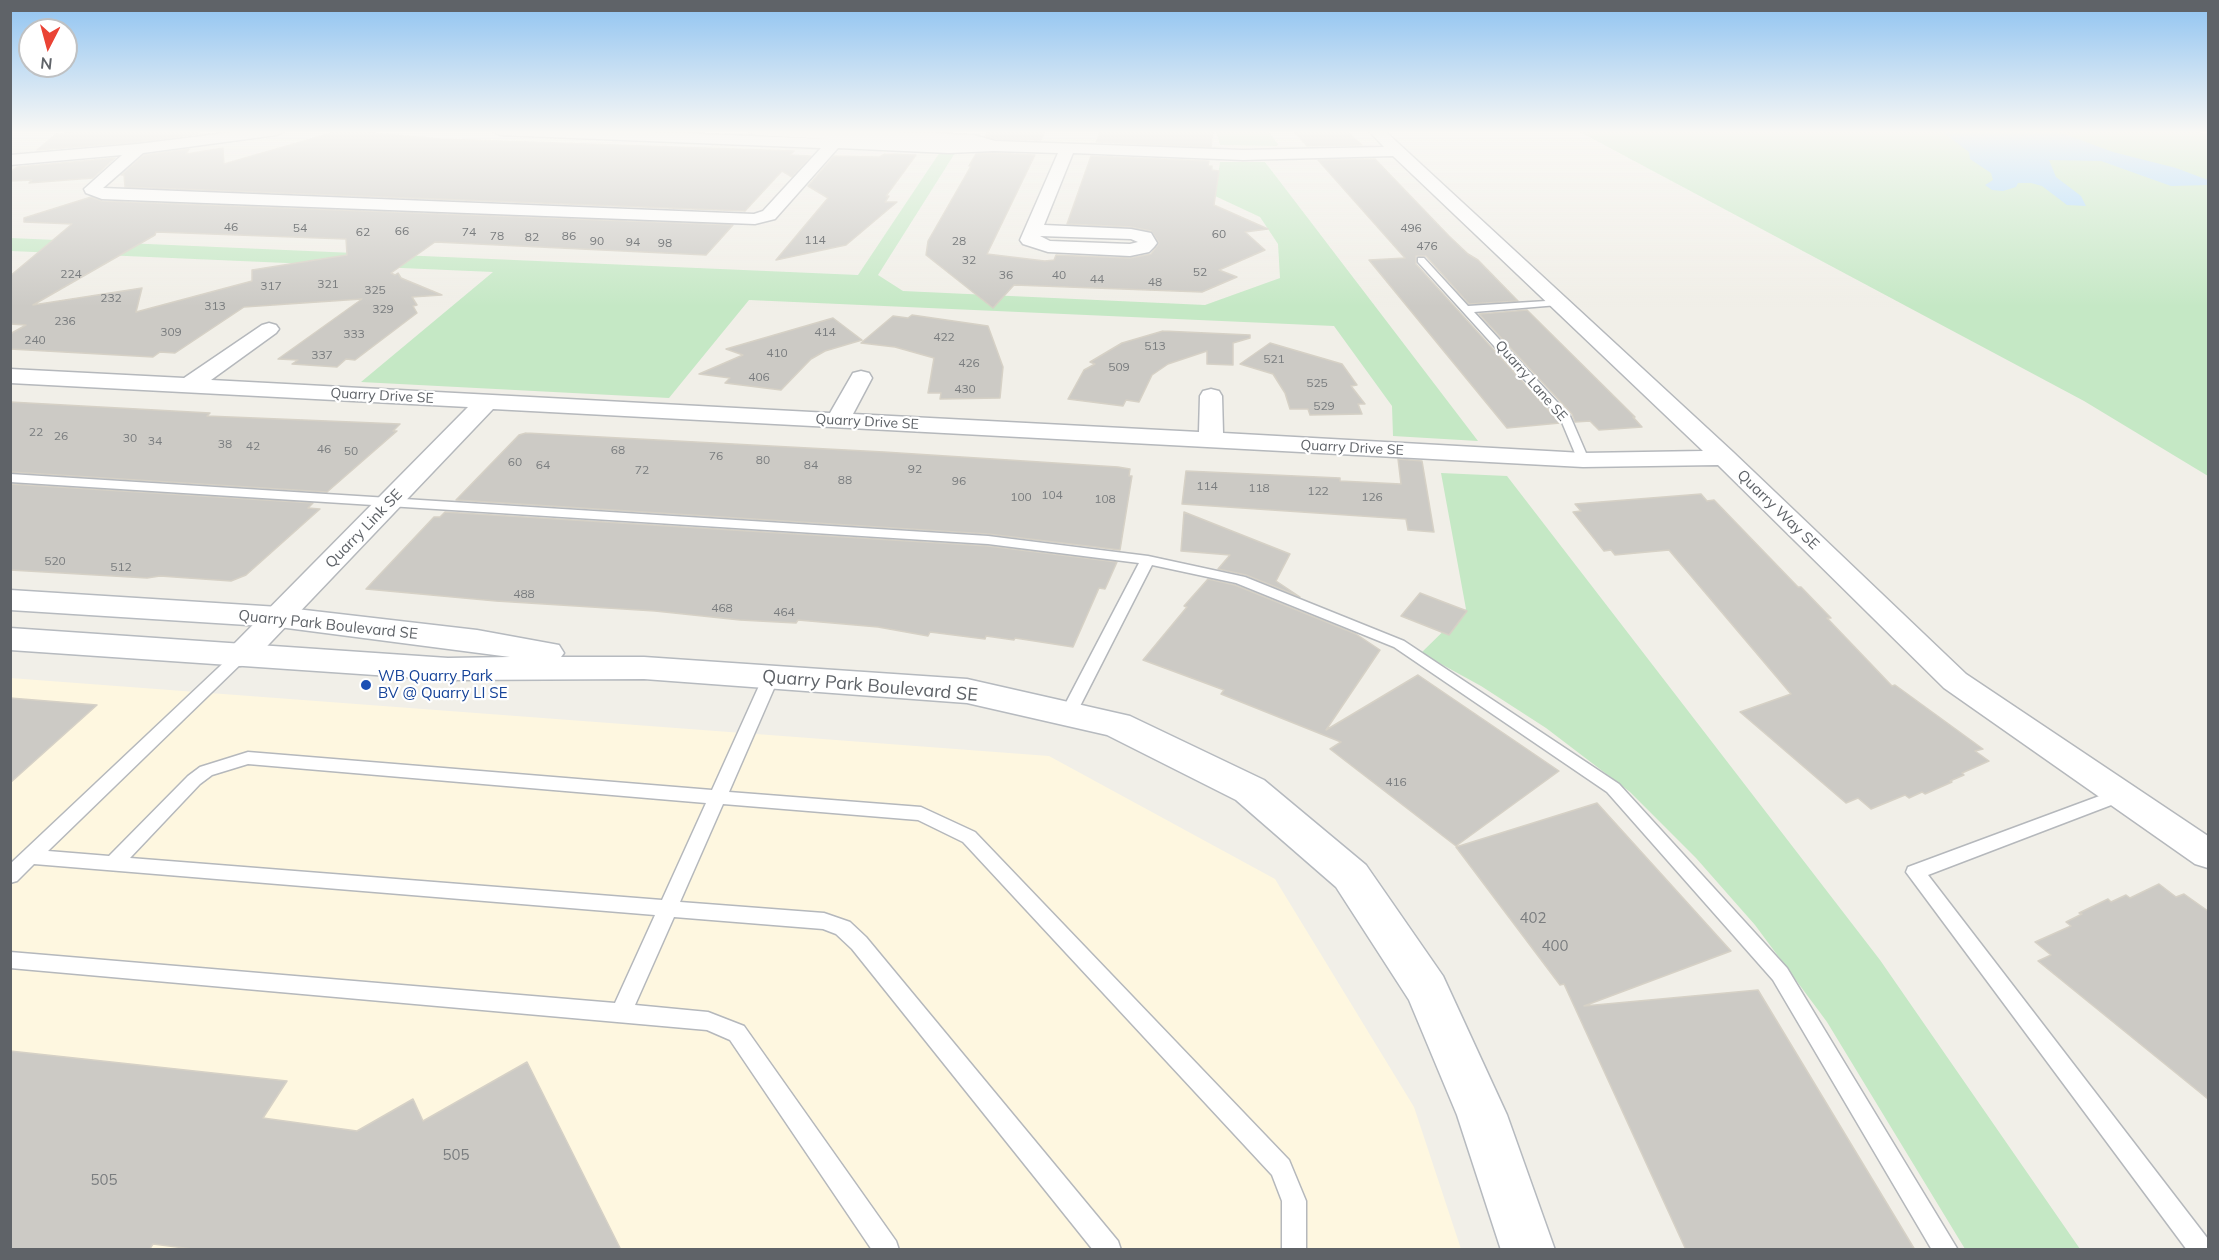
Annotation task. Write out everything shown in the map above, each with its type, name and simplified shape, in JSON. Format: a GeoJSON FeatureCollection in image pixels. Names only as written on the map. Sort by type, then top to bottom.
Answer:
{"type":"FeatureCollection","features":[{"type":"Feature","properties":{"kind":"street"},"geometry":{"type":"LineString","coordinates":[[94,190],[102,194],[755,219],[769,215],[792,190]]}},
{"type":"Feature","properties":{"kind":"street"},"geometry":{"type":"LineString","coordinates":[[1034,230],[1131,234],[1145,237],[1148,243],[1142,248],[1130,250],[1048,246],[1029,240],[1050,190]]}},
{"type":"Feature","properties":{"kind":"street","name":"Quarry Way SE"},"geometry":{"type":"LineString","coordinates":[[1438,190],[1724,457],[1955,681],[2208,854]]}},
{"type":"Feature","properties":{"kind":"street"},"geometry":{"type":"LineString","coordinates":[[189,385],[269,329]]}},
{"type":"Feature","properties":{"kind":"street","name":"Quarry Drive SE"},"geometry":{"type":"LineString","coordinates":[[10,376],[1583,460],[1669,460],[1724,457]]}},
{"type":"Feature","properties":{"kind":"street"},"geometry":{"type":"LineString","coordinates":[[838,420],[861,378]]}},
{"type":"Feature","properties":{"kind":"street"},"geometry":{"type":"LineString","coordinates":[[1211,396],[1211,441]]}},
{"type":"Feature","properties":{"kind":"street","name":"Quarry Link SE"},"geometry":{"type":"LineString","coordinates":[[240,656],[487,402]]}},
{"type":"Feature","properties":{"kind":"street","name":"Quarry Park Boulevard SE"},"geometry":{"type":"LineString","coordinates":[[10,600],[279,617],[477,641],[644,668]]}},
{"type":"Feature","properties":{"kind":"street","name":"Quarry Park Boulevard SE"},"geometry":{"type":"LineString","coordinates":[[10,639],[448,669],[644,668],[966,691],[1117,725],[1250,790],[1351,876],[1427,990],[1482,1115],[1528,1250]]}},
{"type":"Feature","properties":{"kind":"lane","name":"Quarry Lane SE"},"geometry":{"type":"LineString","coordinates":[[1421,260],[1566,419],[1583,460]]}},
{"type":"Feature","properties":{"kind":"lane"},"geometry":{"type":"LineString","coordinates":[[1467,309],[1558,302]]}},
{"type":"Feature","properties":{"kind":"lane"},"geometry":{"type":"LineString","coordinates":[[10,478],[988,540],[1148,560],[1240,580],[1399,644],[1613,788],[1780,974],[1946,1250]]}},
{"type":"Feature","properties":{"kind":"lane"},"geometry":{"type":"LineString","coordinates":[[1068,714],[1148,560]]}},
{"type":"Feature","properties":{"kind":"lane"},"geometry":{"type":"LineString","coordinates":[[10,876],[240,656]]}},
{"type":"Feature","properties":{"kind":"lane"},"geometry":{"type":"LineString","coordinates":[[621,1013],[771,677]]}},
{"type":"Feature","properties":{"kind":"lane"},"geometry":{"type":"LineString","coordinates":[[114,863],[194,780],[206,771],[248,758],[921,814],[969,837],[1281,1168],[1294,1201],[1294,1250]]}},
{"type":"Feature","properties":{"kind":"lane"},"geometry":{"type":"LineString","coordinates":[[2121,794],[1915,872],[2202,1250]]}},
{"type":"Feature","properties":{"kind":"lane"},"geometry":{"type":"LineString","coordinates":[[31,857],[824,921],[843,928],[859,943],[1109,1250]]}},
{"type":"Feature","properties":{"kind":"lane"},"geometry":{"type":"LineString","coordinates":[[10,960],[708,1021],[737,1033],[887,1250]]}},
{"type":"Feature","properties":{"kind":"shaded area"},"geometry":{"type":"Polygon","coordinates":[[[10,678],[1049,756],[1275,879],[1414,1107],[1461,1249],[11,1249],[10,678]]]}},
{"type":"Feature","properties":{"kind":"green space"},"geometry":{"type":"Polygon","coordinates":[[[915,190],[932,190],[878,275],[903,291],[1205,305],[1280,278],[1278,244],[1260,217],[1215,196],[1216,190],[1286,190],[1478,441],[1393,436],[1392,406],[1334,326],[749,300],[669,398],[361,382],[493,272],[11,251],[11,238],[858,275],[915,190]]]}},
{"type":"Feature","properties":{"kind":"green space"},"geometry":{"type":"Polygon","coordinates":[[[1688,190],[2208,190],[2208,476],[2084,401],[1688,190]]]}},
{"type":"Feature","properties":{"kind":"green space"},"geometry":{"type":"Polygon","coordinates":[[[1441,473],[1507,476],[1880,960],[2080,1249],[1965,1249],[1827,1022],[1755,925],[1696,858],[1630,792],[1546,728],[1481,686],[1421,653],[1466,609],[1441,473]]]}},
{"type":"Feature","properties":{"kind":"water"},"geometry":{"type":"Polygon","coordinates":[[[2047,190],[2073,190],[2081,196],[2086,206],[2067,205],[2047,190]]]}},
{"type":"Feature","properties":{"kind":"building"},"geometry":{"type":"Polygon","coordinates":[[[197,190],[765,190],[745,211],[197,190]]]}},
{"type":"Feature","properties":{"kind":"building"},"geometry":{"type":"Polygon","coordinates":[[[814,190],[891,190],[885,202],[897,202],[846,245],[776,260],[828,198],[814,190]]]}},
{"type":"Feature","properties":{"kind":"building"},"geometry":{"type":"Polygon","coordinates":[[[957,190],[1018,190],[987,254],[1045,261],[1054,260],[1056,255],[1130,258],[1151,254],[1159,243],[1151,231],[1131,227],[1067,224],[1079,190],[1216,190],[1214,205],[1268,229],[1245,232],[1265,250],[1219,270],[1237,277],[1202,292],[1014,285],[993,308],[926,255],[928,241],[957,190]]]}},
{"type":"Feature","properties":{"kind":"building"},"geometry":{"type":"Polygon","coordinates":[[[1344,190],[1405,190],[1449,236],[1478,260],[1518,301],[1469,304],[1426,256],[1416,256],[1416,264],[1560,423],[1507,428],[1369,260],[1405,258],[1344,190]]]}},
{"type":"Feature","properties":{"kind":"building"},"geometry":{"type":"Polygon","coordinates":[[[91,197],[102,201],[733,225],[706,255],[435,242],[391,273],[395,275],[398,273],[401,278],[442,295],[412,297],[417,305],[413,306],[417,313],[355,360],[346,359],[337,367],[292,364],[298,360],[278,359],[362,299],[244,307],[175,353],[160,352],[153,357],[10,349],[10,334],[26,325],[10,324],[10,276],[72,224],[24,222],[24,218],[91,197]],[[156,232],[155,235],[33,305],[142,288],[136,312],[252,281],[252,270],[347,255],[346,239],[156,232]]]}},
{"type":"Feature","properties":{"kind":"building"},"geometry":{"type":"Polygon","coordinates":[[[1527,310],[1635,417],[1633,417],[1642,427],[1599,430],[1590,421],[1575,422],[1572,414],[1479,314],[1527,310]]]}},
{"type":"Feature","properties":{"kind":"building"},"geometry":{"type":"Polygon","coordinates":[[[912,315],[988,326],[1003,367],[1000,398],[940,399],[941,393],[928,393],[934,358],[895,347],[861,343],[893,316],[908,318],[912,315]]]}},
{"type":"Feature","properties":{"kind":"building"},"geometry":{"type":"Polygon","coordinates":[[[833,318],[862,340],[825,351],[811,359],[781,390],[725,383],[730,378],[699,374],[743,355],[726,349],[833,318]]]}},
{"type":"Feature","properties":{"kind":"building"},"geometry":{"type":"Polygon","coordinates":[[[1163,331],[1250,335],[1250,338],[1233,343],[1233,365],[1207,364],[1207,351],[1168,364],[1152,375],[1139,402],[1126,400],[1123,406],[1068,399],[1084,370],[1095,364],[1090,362],[1122,343],[1163,331]]]}},
{"type":"Feature","properties":{"kind":"building"},"geometry":{"type":"Polygon","coordinates":[[[1270,343],[1342,364],[1357,385],[1351,386],[1365,404],[1358,404],[1362,414],[1310,415],[1308,409],[1290,409],[1285,393],[1273,374],[1240,364],[1270,343]]]}},
{"type":"Feature","properties":{"kind":"building"},"geometry":{"type":"Polygon","coordinates":[[[10,402],[210,413],[207,416],[400,424],[393,431],[397,431],[327,492],[10,472],[10,402]]]}},
{"type":"Feature","properties":{"kind":"building"},"geometry":{"type":"Polygon","coordinates":[[[526,433],[1118,467],[1130,469],[1129,476],[1132,476],[1120,550],[988,534],[456,500],[519,435],[526,433]]]}},
{"type":"Feature","properties":{"kind":"building"},"geometry":{"type":"Polygon","coordinates":[[[1398,459],[1422,461],[1434,532],[1408,530],[1406,519],[1182,504],[1186,471],[1340,478],[1340,481],[1401,484],[1398,459]]]}},
{"type":"Feature","properties":{"kind":"building"},"geometry":{"type":"Polygon","coordinates":[[[10,484],[313,503],[308,508],[320,509],[246,575],[231,581],[10,570],[10,484]]]}},
{"type":"Feature","properties":{"kind":"building"},"geometry":{"type":"Polygon","coordinates":[[[1701,494],[1707,501],[1714,500],[1798,587],[1801,587],[1831,618],[1827,618],[1892,686],[1895,685],[1983,749],[1975,751],[1989,761],[1925,794],[1922,792],[1909,798],[1905,795],[1871,809],[1858,798],[1846,803],[1740,712],[1791,694],[1669,550],[1615,555],[1611,550],[1604,551],[1573,512],[1581,511],[1575,504],[1701,494]]]}},
{"type":"Feature","properties":{"kind":"building"},"geometry":{"type":"Polygon","coordinates":[[[445,512],[988,546],[1117,562],[1105,589],[1099,588],[1073,647],[1015,638],[1014,640],[986,636],[985,639],[930,632],[928,636],[878,627],[798,620],[796,623],[740,620],[655,611],[496,601],[366,589],[434,517],[440,517],[445,512]]]}},
{"type":"Feature","properties":{"kind":"building"},"geometry":{"type":"Polygon","coordinates":[[[1184,512],[1290,554],[1276,581],[1300,597],[1246,575],[1218,569],[1230,555],[1181,551],[1184,512]]]}},
{"type":"Feature","properties":{"kind":"building"},"geometry":{"type":"Polygon","coordinates":[[[1208,579],[1235,585],[1356,634],[1380,650],[1326,730],[1418,675],[1559,771],[1456,846],[1330,749],[1341,742],[1221,694],[1224,690],[1143,660],[1187,607],[1184,606],[1208,579]]]}},
{"type":"Feature","properties":{"kind":"building"},"geometry":{"type":"Polygon","coordinates":[[[1420,593],[1467,611],[1449,635],[1401,616],[1420,593]]]}},
{"type":"Feature","properties":{"kind":"building"},"geometry":{"type":"Polygon","coordinates":[[[10,698],[97,705],[10,783],[10,698]]]}},
{"type":"Feature","properties":{"kind":"building"},"geometry":{"type":"Polygon","coordinates":[[[1597,803],[1731,951],[1584,1006],[1758,990],[1915,1250],[1686,1250],[1564,984],[1560,985],[1456,847],[1597,803]]]}},
{"type":"Feature","properties":{"kind":"building"},"geometry":{"type":"Polygon","coordinates":[[[2159,884],[2176,897],[2184,894],[2208,911],[2208,1099],[2038,961],[2051,955],[2035,942],[2071,926],[2066,922],[2082,914],[2079,913],[2108,899],[2111,902],[2126,895],[2130,898],[2159,884]]]}},
{"type":"Feature","properties":{"kind":"building"},"geometry":{"type":"Polygon","coordinates":[[[10,1051],[287,1081],[263,1118],[357,1131],[413,1099],[423,1121],[527,1062],[621,1250],[200,1250],[153,1244],[149,1250],[10,1250],[10,1051]]]}},
{"type":"Feature","properties":{"kind":"place","name":"WB Quarry Park BV @ Quarry LI SE"},"geometry":{"type":"Point","coordinates":[366,685]}}]}
